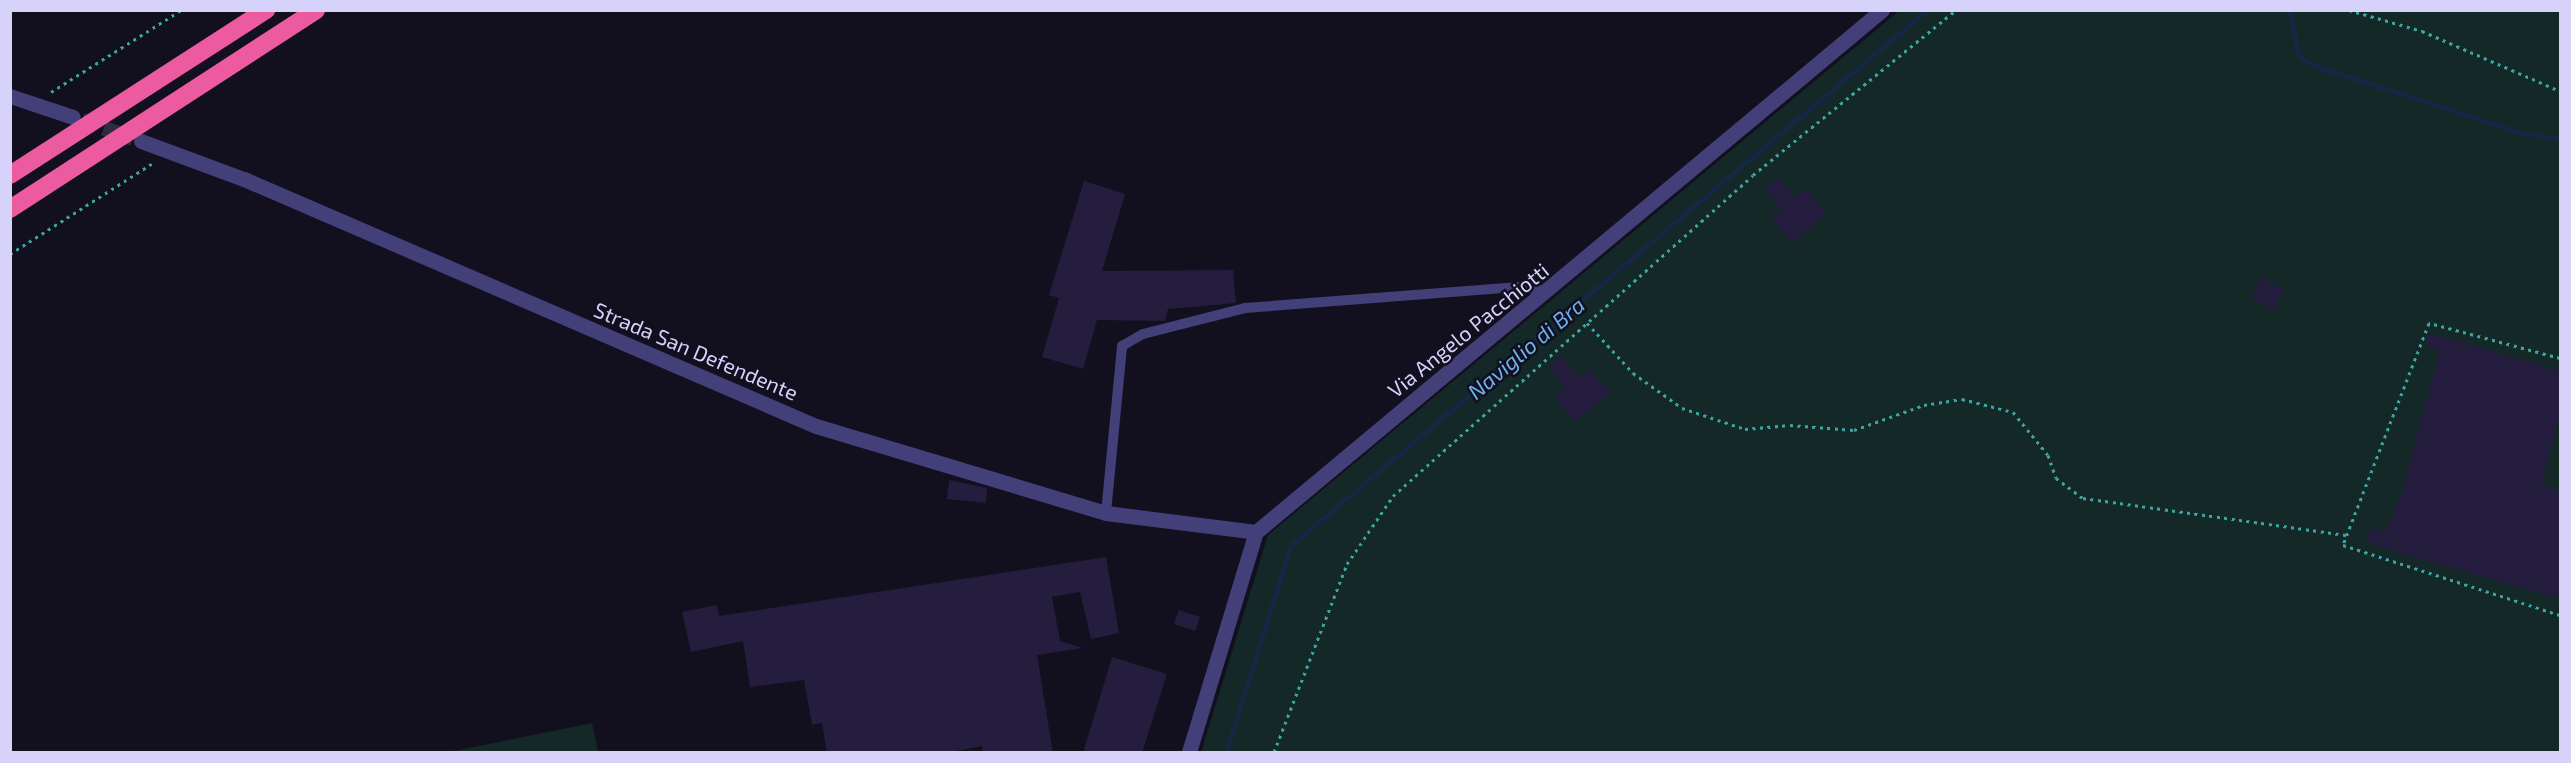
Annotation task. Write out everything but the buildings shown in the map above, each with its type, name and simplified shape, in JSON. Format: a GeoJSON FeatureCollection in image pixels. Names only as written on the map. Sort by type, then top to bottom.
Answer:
{"type":"FeatureCollection","features":[{"type":"Feature","properties":{"kind":"highway"},"geometry":{"type":"LineString","coordinates":[[10,175],[266,10]]}},
{"type":"Feature","properties":{"kind":"highway"},"geometry":{"type":"LineString","coordinates":[[10,209],[316,10]]}},
{"type":"Feature","properties":{"kind":"street","name":"Via Angelo Pacchiotti"},"geometry":{"type":"LineString","coordinates":[[1256,532],[1550,291],[1882,10]]}},
{"type":"Feature","properties":{"kind":"street"},"geometry":{"type":"LineString","coordinates":[[10,96],[73,117]]}},
{"type":"Feature","properties":{"kind":"street","name":"Strada San Defendente"},"geometry":{"type":"LineString","coordinates":[[141,141],[816,426],[1106,513],[1256,532]]}},
{"type":"Feature","properties":{"kind":"street"},"geometry":{"type":"LineString","coordinates":[[1189,753],[1256,532]]}},
{"type":"Feature","properties":{"kind":"lane"},"geometry":{"type":"LineString","coordinates":[[1106,513],[1122,346],[1143,334],[1245,308],[1516,287],[1550,291]]}},
{"type":"Feature","properties":{"kind":"path"},"geometry":{"type":"LineString","coordinates":[[34,103],[181,10]]}},
{"type":"Feature","properties":{"kind":"path"},"geometry":{"type":"LineString","coordinates":[[1274,753],[1347,564],[1393,496],[1753,175],[1956,10]]}},
{"type":"Feature","properties":{"kind":"path"},"geometry":{"type":"LineString","coordinates":[[2349,10],[2422,31],[2560,91]]}},
{"type":"Feature","properties":{"kind":"path"},"geometry":{"type":"LineString","coordinates":[[10,254],[127,184],[169,151]]}},
{"type":"Feature","properties":{"kind":"path"},"geometry":{"type":"LineString","coordinates":[[1587,323],[1633,373],[1682,408],[1745,429],[1790,425],[1854,430],[1924,405],[1962,399],[2013,412],[2048,455],[2056,478],[2083,498],[2347,535]]}},
{"type":"Feature","properties":{"kind":"path"},"geometry":{"type":"LineString","coordinates":[[2560,358],[2429,323],[2343,546],[2560,615]]}},
{"type":"Feature","properties":{"kind":"green space"},"geometry":{"type":"Polygon","coordinates":[[[1899,11],[2560,11],[2560,752],[1201,752],[1268,535],[1899,11]]]}},
{"type":"Feature","properties":{"kind":"green space"},"geometry":{"type":"Polygon","coordinates":[[[592,723],[598,752],[449,752],[592,723]]]}},
{"type":"Feature","properties":{"kind":"waterway","name":"Naviglio di Bra"},"geometry":{"type":"LineString","coordinates":[[1226,752],[1291,545],[1927,10]]}},
{"type":"Feature","properties":{"kind":"waterway"},"geometry":{"type":"LineString","coordinates":[[2289,10],[2299,56],[2315,66],[2523,133],[2560,139]]}},
{"type":"Feature","properties":{"kind":"tunnel"},"geometry":{"type":"LineString","coordinates":[[82,120],[133,138]]}}]}
